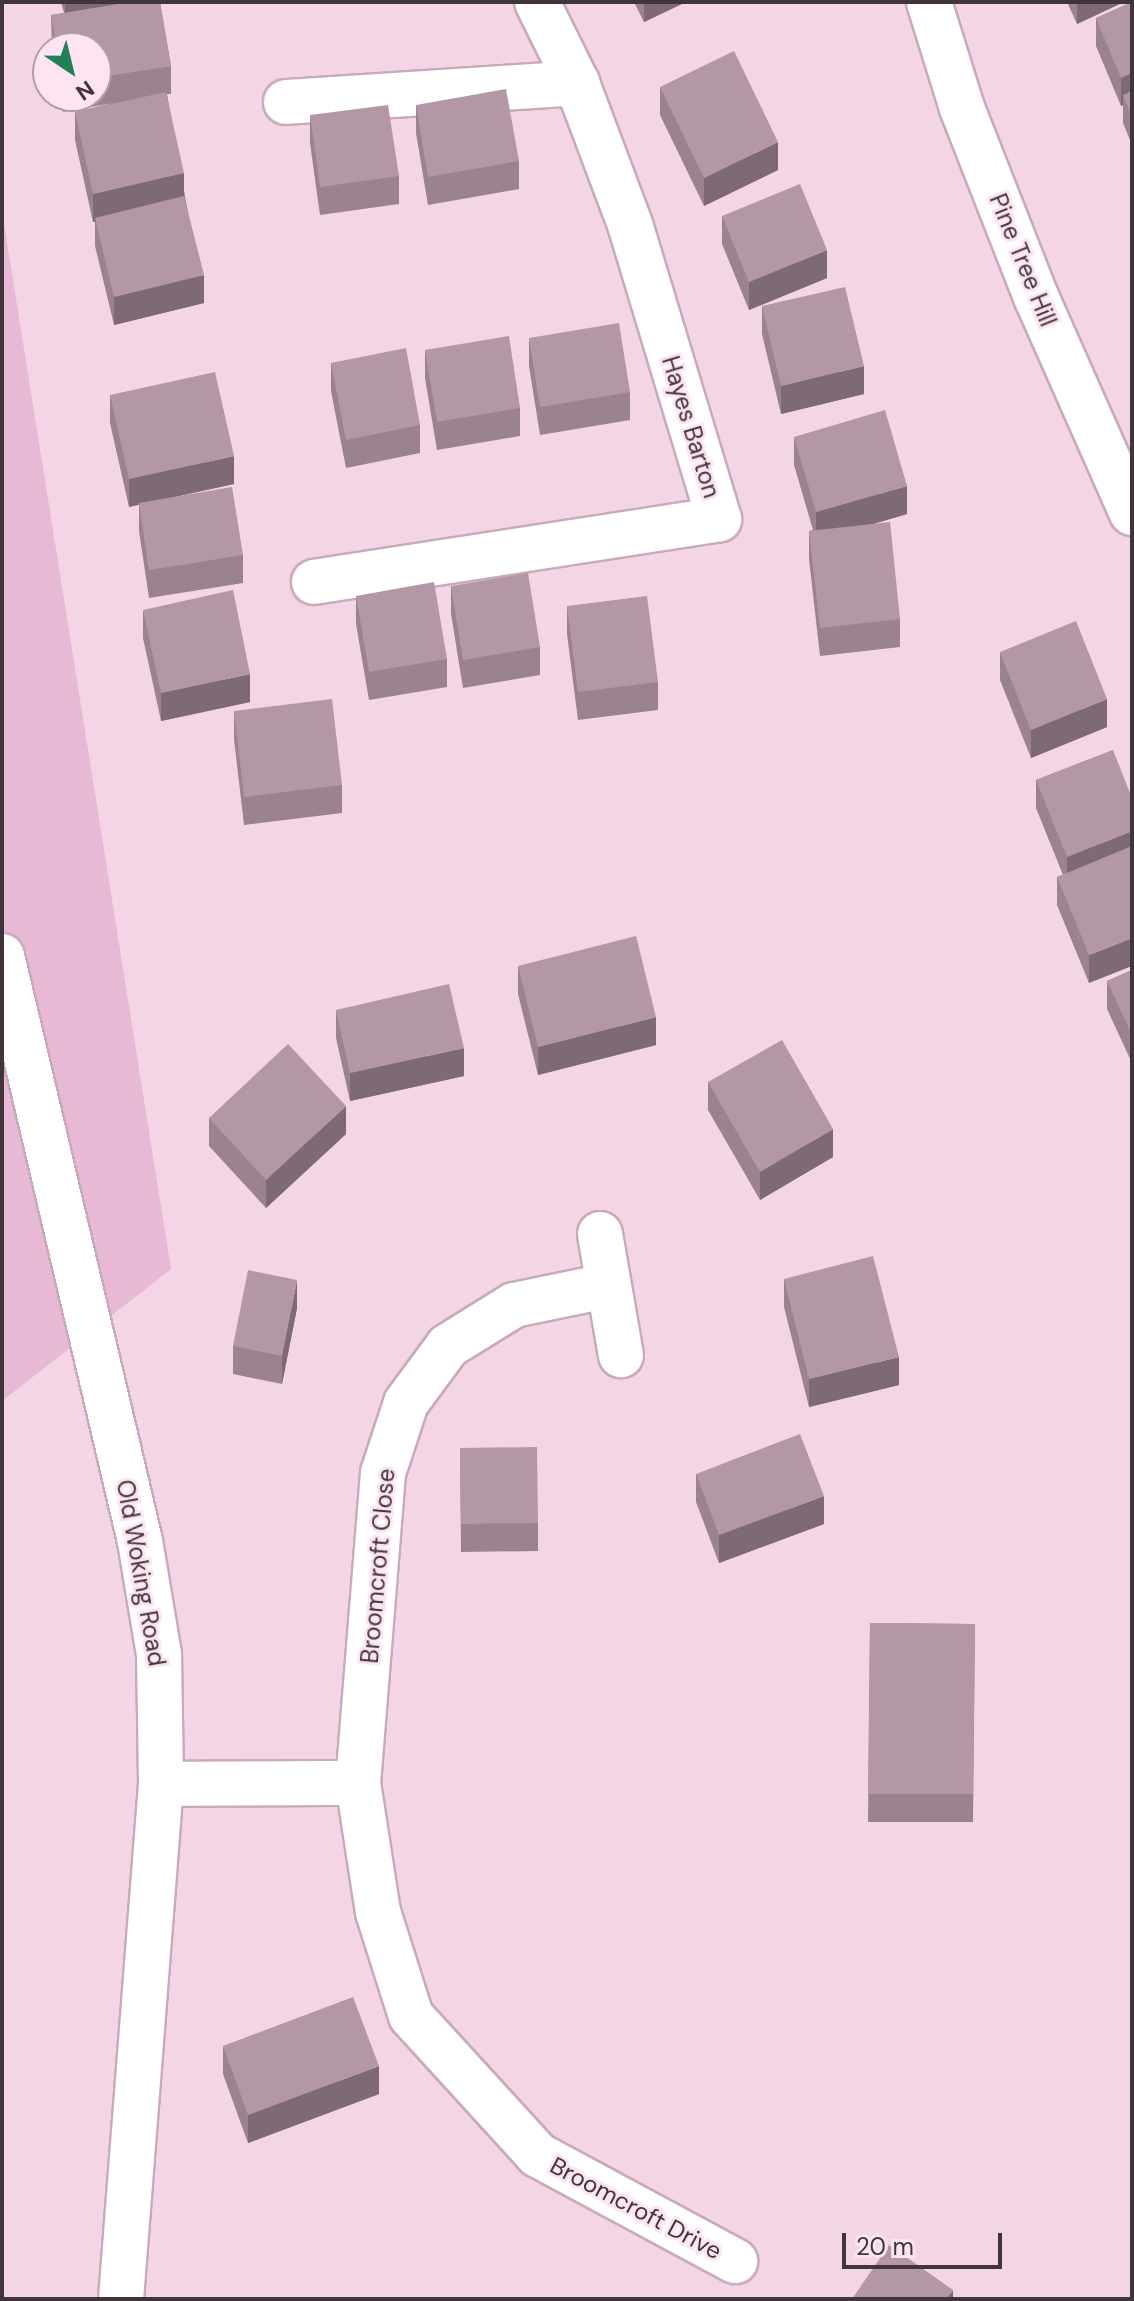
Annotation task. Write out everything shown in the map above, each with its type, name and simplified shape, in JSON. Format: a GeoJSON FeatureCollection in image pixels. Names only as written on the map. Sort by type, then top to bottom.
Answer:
{"type":"FeatureCollection","features":[{"type":"Feature","properties":{"kind":"street","name":"Hayes Barton"},"geometry":{"type":"LineString","coordinates":[[314,582],[719,519],[631,227],[577,83],[537,2]]}},
{"type":"Feature","properties":{"kind":"street","name":"Pine Tree Hill"},"geometry":{"type":"LineString","coordinates":[[929,2],[962,108],[1037,299],[1132,513]]}},
{"type":"Feature","properties":{"kind":"street"},"geometry":{"type":"LineString","coordinates":[[286,102],[577,83]]}},
{"type":"Feature","properties":{"kind":"street","name":"Old Woking Road"},"geometry":{"type":"LineString","coordinates":[[2,956],[140,1541],[159,1654],[161,1784],[121,2299]]}},
{"type":"Feature","properties":{"kind":"street"},"geometry":{"type":"LineString","coordinates":[[600,1234],[606,1286],[621,1355]]}},
{"type":"Feature","properties":{"kind":"street","name":"Broomcroft Close"},"geometry":{"type":"LineString","coordinates":[[358,1783],[383,1473],[406,1403],[448,1346],[514,1305],[606,1286]]}},
{"type":"Feature","properties":{"kind":"street"},"geometry":{"type":"LineString","coordinates":[[161,1784],[358,1783]]}},
{"type":"Feature","properties":{"kind":"street","name":"Broomcroft Drive"},"geometry":{"type":"LineString","coordinates":[[358,1783],[378,1912],[411,2016],[538,2155],[735,2261]]}},
{"type":"Feature","properties":{"kind":"shaded area"},"geometry":{"type":"Polygon","coordinates":[[[2,211],[171,1269],[2,1401],[2,211]]]}},
{"type":"Feature","properties":{"kind":"building"},"geometry":{"type":"Polygon","coordinates":[[[130,2],[160,2],[171,66],[112,75],[112,32],[54,32],[51,15],[130,2]]]}},
{"type":"Feature","properties":{"kind":"building"},"geometry":{"type":"Polygon","coordinates":[[[1132,2],[1132,73],[1121,78],[1096,18],[1132,2]]]}},
{"type":"Feature","properties":{"kind":"building"},"geometry":{"type":"Polygon","coordinates":[[[734,51],[778,142],[704,178],[660,87],[734,51]]]}},
{"type":"Feature","properties":{"kind":"building"},"geometry":{"type":"Polygon","coordinates":[[[506,89],[519,161],[428,177],[416,105],[506,89]]]}},
{"type":"Feature","properties":{"kind":"building"},"geometry":{"type":"Polygon","coordinates":[[[1132,91],[1132,117],[1123,95],[1132,91]]]}},
{"type":"Feature","properties":{"kind":"building"},"geometry":{"type":"Polygon","coordinates":[[[166,92],[184,173],[93,194],[75,112],[112,112],[112,104],[166,92]]]}},
{"type":"Feature","properties":{"kind":"building"},"geometry":{"type":"Polygon","coordinates":[[[388,105],[399,176],[320,187],[310,115],[388,105]]]}},
{"type":"Feature","properties":{"kind":"building"},"geometry":{"type":"Polygon","coordinates":[[[800,184],[827,250],[749,282],[722,216],[800,184]]]}},
{"type":"Feature","properties":{"kind":"building"},"geometry":{"type":"Polygon","coordinates":[[[184,196],[204,275],[114,297],[95,218],[184,196]]]}},
{"type":"Feature","properties":{"kind":"building"},"geometry":{"type":"Polygon","coordinates":[[[845,287],[864,366],[781,386],[762,306],[845,287]]]}},
{"type":"Feature","properties":{"kind":"building"},"geometry":{"type":"Polygon","coordinates":[[[619,323],[630,392],[540,407],[529,338],[619,323]]]}},
{"type":"Feature","properties":{"kind":"building"},"geometry":{"type":"Polygon","coordinates":[[[509,336],[520,408],[437,422],[425,350],[509,336]]]}},
{"type":"Feature","properties":{"kind":"building"},"geometry":{"type":"Polygon","coordinates":[[[406,348],[420,425],[346,440],[331,363],[406,348]]]}},
{"type":"Feature","properties":{"kind":"building"},"geometry":{"type":"Polygon","coordinates":[[[215,372],[234,456],[129,479],[110,395],[215,372]]]}},
{"type":"Feature","properties":{"kind":"building"},"geometry":{"type":"Polygon","coordinates":[[[885,410],[907,486],[816,512],[794,437],[885,410]]]}},
{"type":"Feature","properties":{"kind":"building"},"geometry":{"type":"Polygon","coordinates":[[[232,487],[243,555],[149,570],[139,503],[232,487]]]}},
{"type":"Feature","properties":{"kind":"building"},"geometry":{"type":"Polygon","coordinates":[[[890,522],[900,619],[820,628],[809,531],[890,522]]]}},
{"type":"Feature","properties":{"kind":"building"},"geometry":{"type":"Polygon","coordinates":[[[528,573],[540,647],[463,660],[451,586],[528,573]]]}},
{"type":"Feature","properties":{"kind":"building"},"geometry":{"type":"Polygon","coordinates":[[[434,582],[447,659],[369,672],[356,596],[434,582]]]}},
{"type":"Feature","properties":{"kind":"building"},"geometry":{"type":"Polygon","coordinates":[[[233,590],[250,674],[161,693],[143,610],[233,590]]]}},
{"type":"Feature","properties":{"kind":"building"},"geometry":{"type":"Polygon","coordinates":[[[647,596],[658,682],[578,692],[567,606],[647,596]]]}},
{"type":"Feature","properties":{"kind":"building"},"geometry":{"type":"Polygon","coordinates":[[[1076,621],[1107,699],[1031,730],[1000,652],[1076,621]]]}},
{"type":"Feature","properties":{"kind":"building"},"geometry":{"type":"Polygon","coordinates":[[[332,699],[342,785],[244,797],[234,711],[332,699]]]}},
{"type":"Feature","properties":{"kind":"building"},"geometry":{"type":"Polygon","coordinates":[[[1113,750],[1132,798],[1132,831],[1067,857],[1036,780],[1113,750]]]}},
{"type":"Feature","properties":{"kind":"building"},"geometry":{"type":"Polygon","coordinates":[[[1132,846],[1132,938],[1089,955],[1057,877],[1132,846]]]}},
{"type":"Feature","properties":{"kind":"building"},"geometry":{"type":"Polygon","coordinates":[[[636,936],[656,1017],[538,1047],[518,966],[636,936]]]}},
{"type":"Feature","properties":{"kind":"building"},"geometry":{"type":"Polygon","coordinates":[[[1132,970],[1132,1035],[1107,981],[1132,970]]]}},
{"type":"Feature","properties":{"kind":"building"},"geometry":{"type":"Polygon","coordinates":[[[449,984],[464,1048],[350,1073],[336,1010],[449,984]]]}},
{"type":"Feature","properties":{"kind":"building"},"geometry":{"type":"Polygon","coordinates":[[[782,1040],[833,1129],[760,1172],[708,1082],[782,1040]]]}},
{"type":"Feature","properties":{"kind":"building"},"geometry":{"type":"Polygon","coordinates":[[[288,1044],[346,1106],[266,1180],[209,1118],[288,1044]]]}},
{"type":"Feature","properties":{"kind":"building"},"geometry":{"type":"Polygon","coordinates":[[[873,1256],[899,1357],[809,1379],[784,1279],[873,1256]]]}},
{"type":"Feature","properties":{"kind":"building"},"geometry":{"type":"Polygon","coordinates":[[[248,1270],[297,1280],[282,1356],[233,1346],[248,1270]]]}},
{"type":"Feature","properties":{"kind":"building"},"geometry":{"type":"Polygon","coordinates":[[[800,1434],[824,1496],[719,1535],[696,1474],[800,1434]]]}},
{"type":"Feature","properties":{"kind":"building"},"geometry":{"type":"Polygon","coordinates":[[[537,1447],[538,1523],[461,1524],[460,1448],[537,1447]]]}},
{"type":"Feature","properties":{"kind":"building"},"geometry":{"type":"Polygon","coordinates":[[[870,1623],[975,1624],[973,1794],[868,1794],[870,1623]]]}},
{"type":"Feature","properties":{"kind":"building"},"geometry":{"type":"Polygon","coordinates":[[[353,1997],[379,2066],[248,2115],[223,2046],[353,1997]]]}},
{"type":"Feature","properties":{"kind":"building"},"geometry":{"type":"Polygon","coordinates":[[[889,2245],[953,2290],[946,2299],[852,2299],[889,2245]]]}}]}
